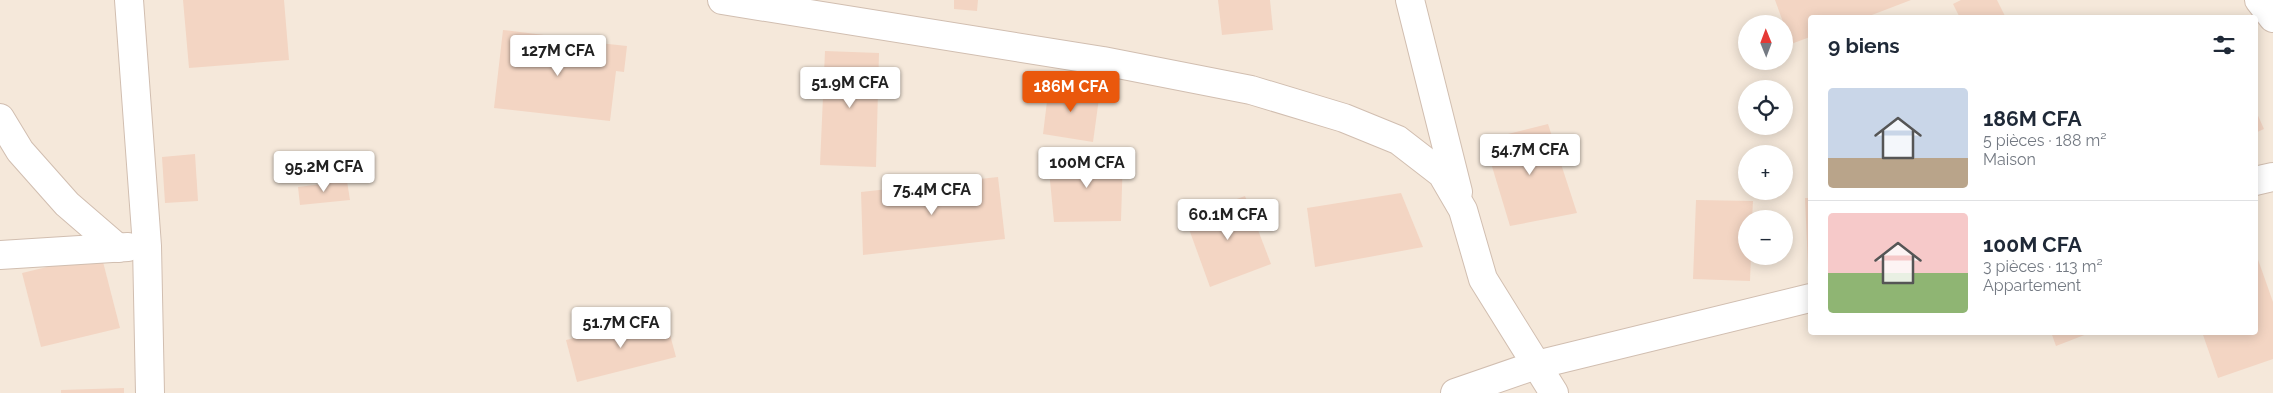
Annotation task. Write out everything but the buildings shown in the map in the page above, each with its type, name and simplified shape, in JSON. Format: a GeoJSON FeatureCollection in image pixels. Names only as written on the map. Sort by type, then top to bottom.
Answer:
{"type":"FeatureCollection","features":[{"type":"Feature","properties":{"kind":"street"},"geometry":{"type":"LineString","coordinates":[[129,0],[147,246],[150,393]]}},
{"type":"Feature","properties":{"kind":"street"},"geometry":{"type":"LineString","coordinates":[[722,0],[1103,60],[1251,90],[1344,118],[1398,140],[1442,174],[1463,210]]}},
{"type":"Feature","properties":{"kind":"street"},"geometry":{"type":"LineString","coordinates":[[1410,0],[1463,210],[1483,279],[1554,393]]}},
{"type":"Feature","properties":{"kind":"street"},"geometry":{"type":"LineString","coordinates":[[2259,0],[2273,18]]}},
{"type":"Feature","properties":{"kind":"street"},"geometry":{"type":"LineString","coordinates":[[0,118],[20,151],[67,204],[118,248]]}},
{"type":"Feature","properties":{"kind":"street"},"geometry":{"type":"LineString","coordinates":[[2258,180],[2273,176]]}},
{"type":"Feature","properties":{"kind":"street"},"geometry":{"type":"LineString","coordinates":[[0,255],[147,246]]}},
{"type":"Feature","properties":{"kind":"street"},"geometry":{"type":"LineString","coordinates":[[1455,393],[1536,365],[1808,298]]}},
{"type":"Feature","properties":{"kind":"shaded area"},"geometry":{"type":"Polygon","coordinates":[[[0,0],[2273,0],[2273,393],[0,393],[0,0]]]}}]}
